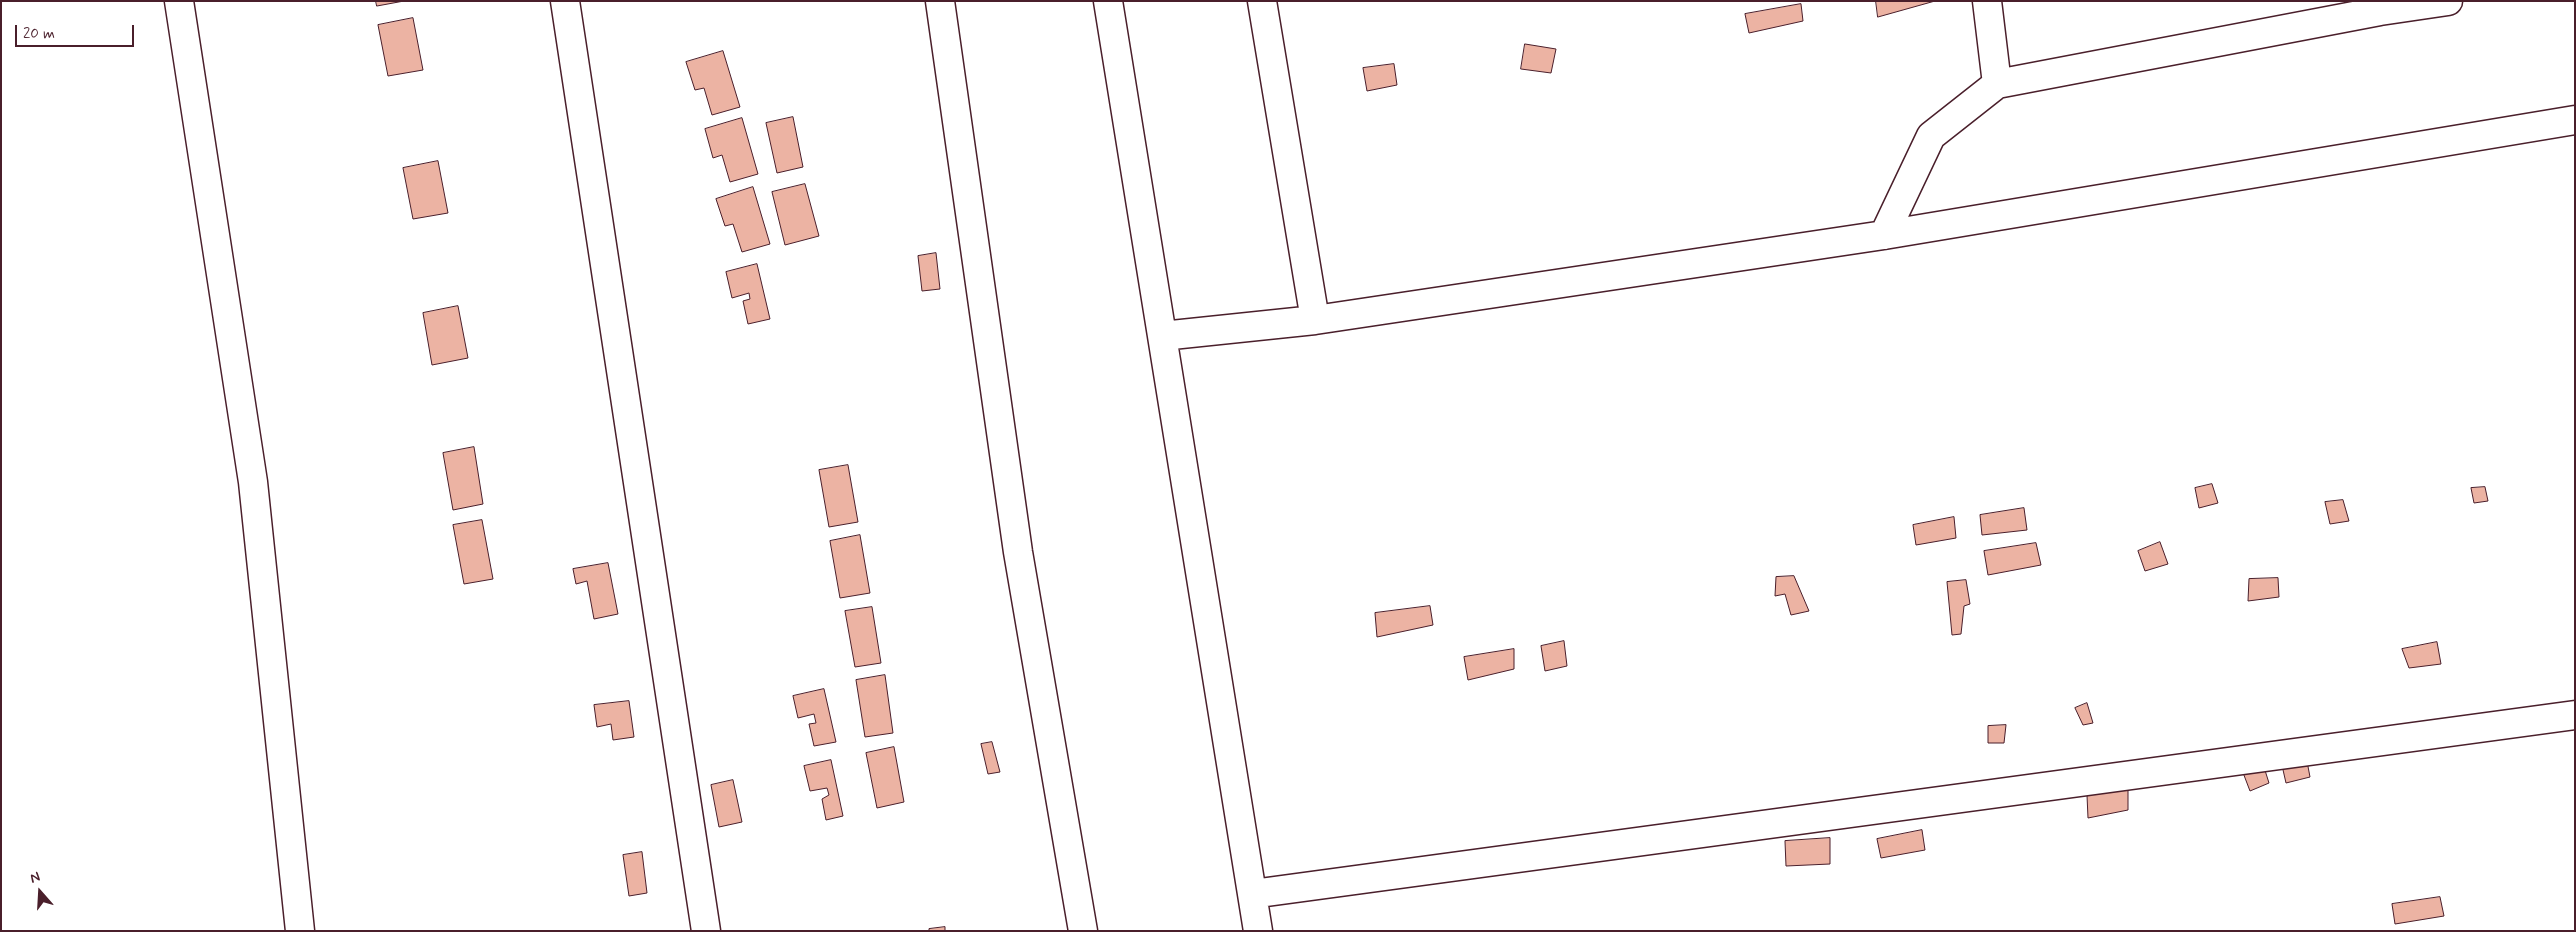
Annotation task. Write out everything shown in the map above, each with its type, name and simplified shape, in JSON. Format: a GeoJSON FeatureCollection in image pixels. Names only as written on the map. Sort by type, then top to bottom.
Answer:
{"type":"FeatureCollection","features":[{"type":"Feature","properties":{"kind":"street"},"geometry":{"type":"LineString","coordinates":[[179,1],[253,482],[300,931]]}},
{"type":"Feature","properties":{"kind":"street"},"geometry":{"type":"LineString","coordinates":[[565,1],[706,931]]}},
{"type":"Feature","properties":{"kind":"street"},"geometry":{"type":"LineString","coordinates":[[940,1],[1018,552],[1083,931]]}},
{"type":"Feature","properties":{"kind":"street"},"geometry":{"type":"LineString","coordinates":[[1108,1],[1258,931]]}},
{"type":"Feature","properties":{"kind":"street"},"geometry":{"type":"LineString","coordinates":[[1262,1],[1315,320]]}},
{"type":"Feature","properties":{"kind":"street"},"geometry":{"type":"LineString","coordinates":[[1987,1],[1998,84]]}},
{"type":"Feature","properties":{"kind":"street"},"geometry":{"type":"LineString","coordinates":[[1884,235],[1931,136],[1998,84],[2379,6],[2448,1]]}},
{"type":"Feature","properties":{"kind":"street"},"geometry":{"type":"LineString","coordinates":[[1162,336],[1315,320],[1884,235],[2575,120]]}},
{"type":"Feature","properties":{"kind":"street"},"geometry":{"type":"LineString","coordinates":[[1252,894],[2210,762],[2575,715]]}},
{"type":"Feature","properties":{"kind":"building"},"geometry":{"type":"Polygon","coordinates":[[[376,1],[404,1],[377,6],[376,1]]]}},
{"type":"Feature","properties":{"kind":"building"},"geometry":{"type":"Polygon","coordinates":[[[1876,1],[1935,1],[1878,17],[1876,1]]]}},
{"type":"Feature","properties":{"kind":"building"},"geometry":{"type":"Polygon","coordinates":[[[1801,4],[1803,21],[1749,33],[1745,14],[1801,4]]]}},
{"type":"Feature","properties":{"kind":"building"},"geometry":{"type":"Polygon","coordinates":[[[413,18],[423,70],[388,76],[378,25],[413,18]]]}},
{"type":"Feature","properties":{"kind":"building"},"geometry":{"type":"Polygon","coordinates":[[[1525,44],[1556,49],[1551,73],[1521,69],[1525,44]]]}},
{"type":"Feature","properties":{"kind":"building"},"geometry":{"type":"Polygon","coordinates":[[[723,51],[740,107],[712,115],[704,88],[695,90],[686,62],[723,51]]]}},
{"type":"Feature","properties":{"kind":"building"},"geometry":{"type":"Polygon","coordinates":[[[1394,64],[1397,85],[1367,91],[1363,68],[1394,64]]]}},
{"type":"Feature","properties":{"kind":"building"},"geometry":{"type":"Polygon","coordinates":[[[793,117],[803,167],[777,173],[766,123],[793,117]]]}},
{"type":"Feature","properties":{"kind":"building"},"geometry":{"type":"Polygon","coordinates":[[[742,118],[758,174],[730,182],[722,155],[713,158],[705,129],[742,118]]]}},
{"type":"Feature","properties":{"kind":"building"},"geometry":{"type":"Polygon","coordinates":[[[438,161],[448,213],[413,219],[403,168],[438,161]]]}},
{"type":"Feature","properties":{"kind":"building"},"geometry":{"type":"Polygon","coordinates":[[[805,184],[819,236],[785,245],[772,192],[805,184]]]}},
{"type":"Feature","properties":{"kind":"building"},"geometry":{"type":"Polygon","coordinates":[[[753,187],[770,244],[742,252],[733,224],[725,226],[716,199],[753,187]]]}},
{"type":"Feature","properties":{"kind":"building"},"geometry":{"type":"Polygon","coordinates":[[[936,253],[940,289],[922,291],[918,256],[936,253]]]}},
{"type":"Feature","properties":{"kind":"building"},"geometry":{"type":"Polygon","coordinates":[[[757,264],[770,319],[748,324],[743,301],[750,299],[749,293],[732,298],[726,272],[757,264]]]}},
{"type":"Feature","properties":{"kind":"building"},"geometry":{"type":"Polygon","coordinates":[[[458,306],[468,358],[432,365],[423,313],[458,306]]]}},
{"type":"Feature","properties":{"kind":"building"},"geometry":{"type":"Polygon","coordinates":[[[474,447],[483,504],[453,510],[443,453],[474,447]]]}},
{"type":"Feature","properties":{"kind":"building"},"geometry":{"type":"Polygon","coordinates":[[[848,465],[858,522],[829,527],[819,470],[848,465]]]}},
{"type":"Feature","properties":{"kind":"building"},"geometry":{"type":"Polygon","coordinates":[[[2212,484],[2218,503],[2199,508],[2195,488],[2212,484]]]}},
{"type":"Feature","properties":{"kind":"building"},"geometry":{"type":"Polygon","coordinates":[[[2485,487],[2488,501],[2474,503],[2471,488],[2485,487]]]}},
{"type":"Feature","properties":{"kind":"building"},"geometry":{"type":"Polygon","coordinates":[[[2343,500],[2349,521],[2330,524],[2325,502],[2343,500]]]}},
{"type":"Feature","properties":{"kind":"building"},"geometry":{"type":"Polygon","coordinates":[[[2024,508],[2027,530],[1982,535],[1980,515],[2024,508]]]}},
{"type":"Feature","properties":{"kind":"building"},"geometry":{"type":"Polygon","coordinates":[[[1954,517],[1956,538],[1916,545],[1913,525],[1954,517]]]}},
{"type":"Feature","properties":{"kind":"building"},"geometry":{"type":"Polygon","coordinates":[[[482,520],[493,579],[464,584],[453,525],[482,520]]]}},
{"type":"Feature","properties":{"kind":"building"},"geometry":{"type":"Polygon","coordinates":[[[860,535],[870,593],[840,598],[830,541],[860,535]]]}},
{"type":"Feature","properties":{"kind":"building"},"geometry":{"type":"Polygon","coordinates":[[[2160,542],[2168,564],[2145,571],[2138,551],[2160,542]]]}},
{"type":"Feature","properties":{"kind":"building"},"geometry":{"type":"Polygon","coordinates":[[[2036,543],[2041,565],[1988,575],[1984,551],[2036,543]]]}},
{"type":"Feature","properties":{"kind":"building"},"geometry":{"type":"Polygon","coordinates":[[[608,563],[618,614],[594,619],[587,581],[576,584],[573,569],[608,563]]]}},
{"type":"Feature","properties":{"kind":"building"},"geometry":{"type":"Polygon","coordinates":[[[1794,576],[1809,611],[1791,615],[1785,594],[1775,596],[1776,577],[1794,576]]]}},
{"type":"Feature","properties":{"kind":"building"},"geometry":{"type":"Polygon","coordinates":[[[2278,578],[2279,597],[2248,601],[2249,579],[2278,578]]]}},
{"type":"Feature","properties":{"kind":"building"},"geometry":{"type":"Polygon","coordinates":[[[1966,580],[1970,604],[1964,606],[1961,634],[1952,635],[1947,582],[1966,580]]]}},
{"type":"Feature","properties":{"kind":"building"},"geometry":{"type":"Polygon","coordinates":[[[1430,606],[1433,625],[1377,637],[1375,613],[1430,606]]]}},
{"type":"Feature","properties":{"kind":"building"},"geometry":{"type":"Polygon","coordinates":[[[872,607],[881,663],[855,667],[845,611],[872,607]]]}},
{"type":"Feature","properties":{"kind":"building"},"geometry":{"type":"Polygon","coordinates":[[[1564,641],[1567,666],[1545,671],[1541,646],[1564,641]]]}},
{"type":"Feature","properties":{"kind":"building"},"geometry":{"type":"Polygon","coordinates":[[[2437,642],[2441,664],[2409,668],[2402,649],[2437,642]]]}},
{"type":"Feature","properties":{"kind":"building"},"geometry":{"type":"Polygon","coordinates":[[[1514,649],[1514,669],[1468,680],[1464,657],[1514,649]]]}},
{"type":"Feature","properties":{"kind":"building"},"geometry":{"type":"Polygon","coordinates":[[[885,675],[893,733],[865,737],[856,680],[885,675]]]}},
{"type":"Feature","properties":{"kind":"building"},"geometry":{"type":"Polygon","coordinates":[[[824,689],[836,742],[814,746],[809,724],[816,723],[814,714],[798,718],[793,696],[824,689]]]}},
{"type":"Feature","properties":{"kind":"building"},"geometry":{"type":"Polygon","coordinates":[[[629,701],[634,737],[613,740],[611,724],[597,727],[594,705],[629,701]]]}},
{"type":"Feature","properties":{"kind":"building"},"geometry":{"type":"Polygon","coordinates":[[[2087,703],[2093,723],[2083,725],[2075,708],[2087,703]]]}},
{"type":"Feature","properties":{"kind":"building"},"geometry":{"type":"Polygon","coordinates":[[[2006,725],[2004,743],[1988,743],[1988,726],[2006,725]]]}},
{"type":"Feature","properties":{"kind":"building"},"geometry":{"type":"Polygon","coordinates":[[[992,742],[1000,772],[988,774],[981,744],[992,742]]]}},
{"type":"Feature","properties":{"kind":"building"},"geometry":{"type":"Polygon","coordinates":[[[894,747],[904,802],[877,808],[866,753],[894,747]]]}},
{"type":"Feature","properties":{"kind":"building"},"geometry":{"type":"Polygon","coordinates":[[[2306,756],[2310,777],[2286,783],[2281,761],[2306,756]]]}},
{"type":"Feature","properties":{"kind":"building"},"geometry":{"type":"Polygon","coordinates":[[[831,760],[843,816],[826,820],[822,799],[829,795],[827,788],[810,791],[804,766],[831,760]]]}},
{"type":"Feature","properties":{"kind":"building"},"geometry":{"type":"Polygon","coordinates":[[[2263,764],[2269,783],[2250,791],[2242,770],[2263,764]]]}},
{"type":"Feature","properties":{"kind":"building"},"geometry":{"type":"Polygon","coordinates":[[[733,780],[742,822],[719,827],[711,785],[733,780]]]}},
{"type":"Feature","properties":{"kind":"building"},"geometry":{"type":"Polygon","coordinates":[[[2128,790],[2128,810],[2088,818],[2087,795],[2128,790]]]}},
{"type":"Feature","properties":{"kind":"building"},"geometry":{"type":"Polygon","coordinates":[[[1922,830],[1925,850],[1881,858],[1877,839],[1922,830]]]}},
{"type":"Feature","properties":{"kind":"building"},"geometry":{"type":"Polygon","coordinates":[[[1830,838],[1830,864],[1786,866],[1785,841],[1830,838]]]}},
{"type":"Feature","properties":{"kind":"building"},"geometry":{"type":"Polygon","coordinates":[[[642,852],[647,893],[629,896],[623,855],[642,852]]]}},
{"type":"Feature","properties":{"kind":"building"},"geometry":{"type":"Polygon","coordinates":[[[2440,897],[2444,916],[2395,924],[2392,904],[2440,897]]]}},
{"type":"Feature","properties":{"kind":"building"},"geometry":{"type":"Polygon","coordinates":[[[945,927],[945,931],[929,931],[929,929],[945,927]]]}}]}
